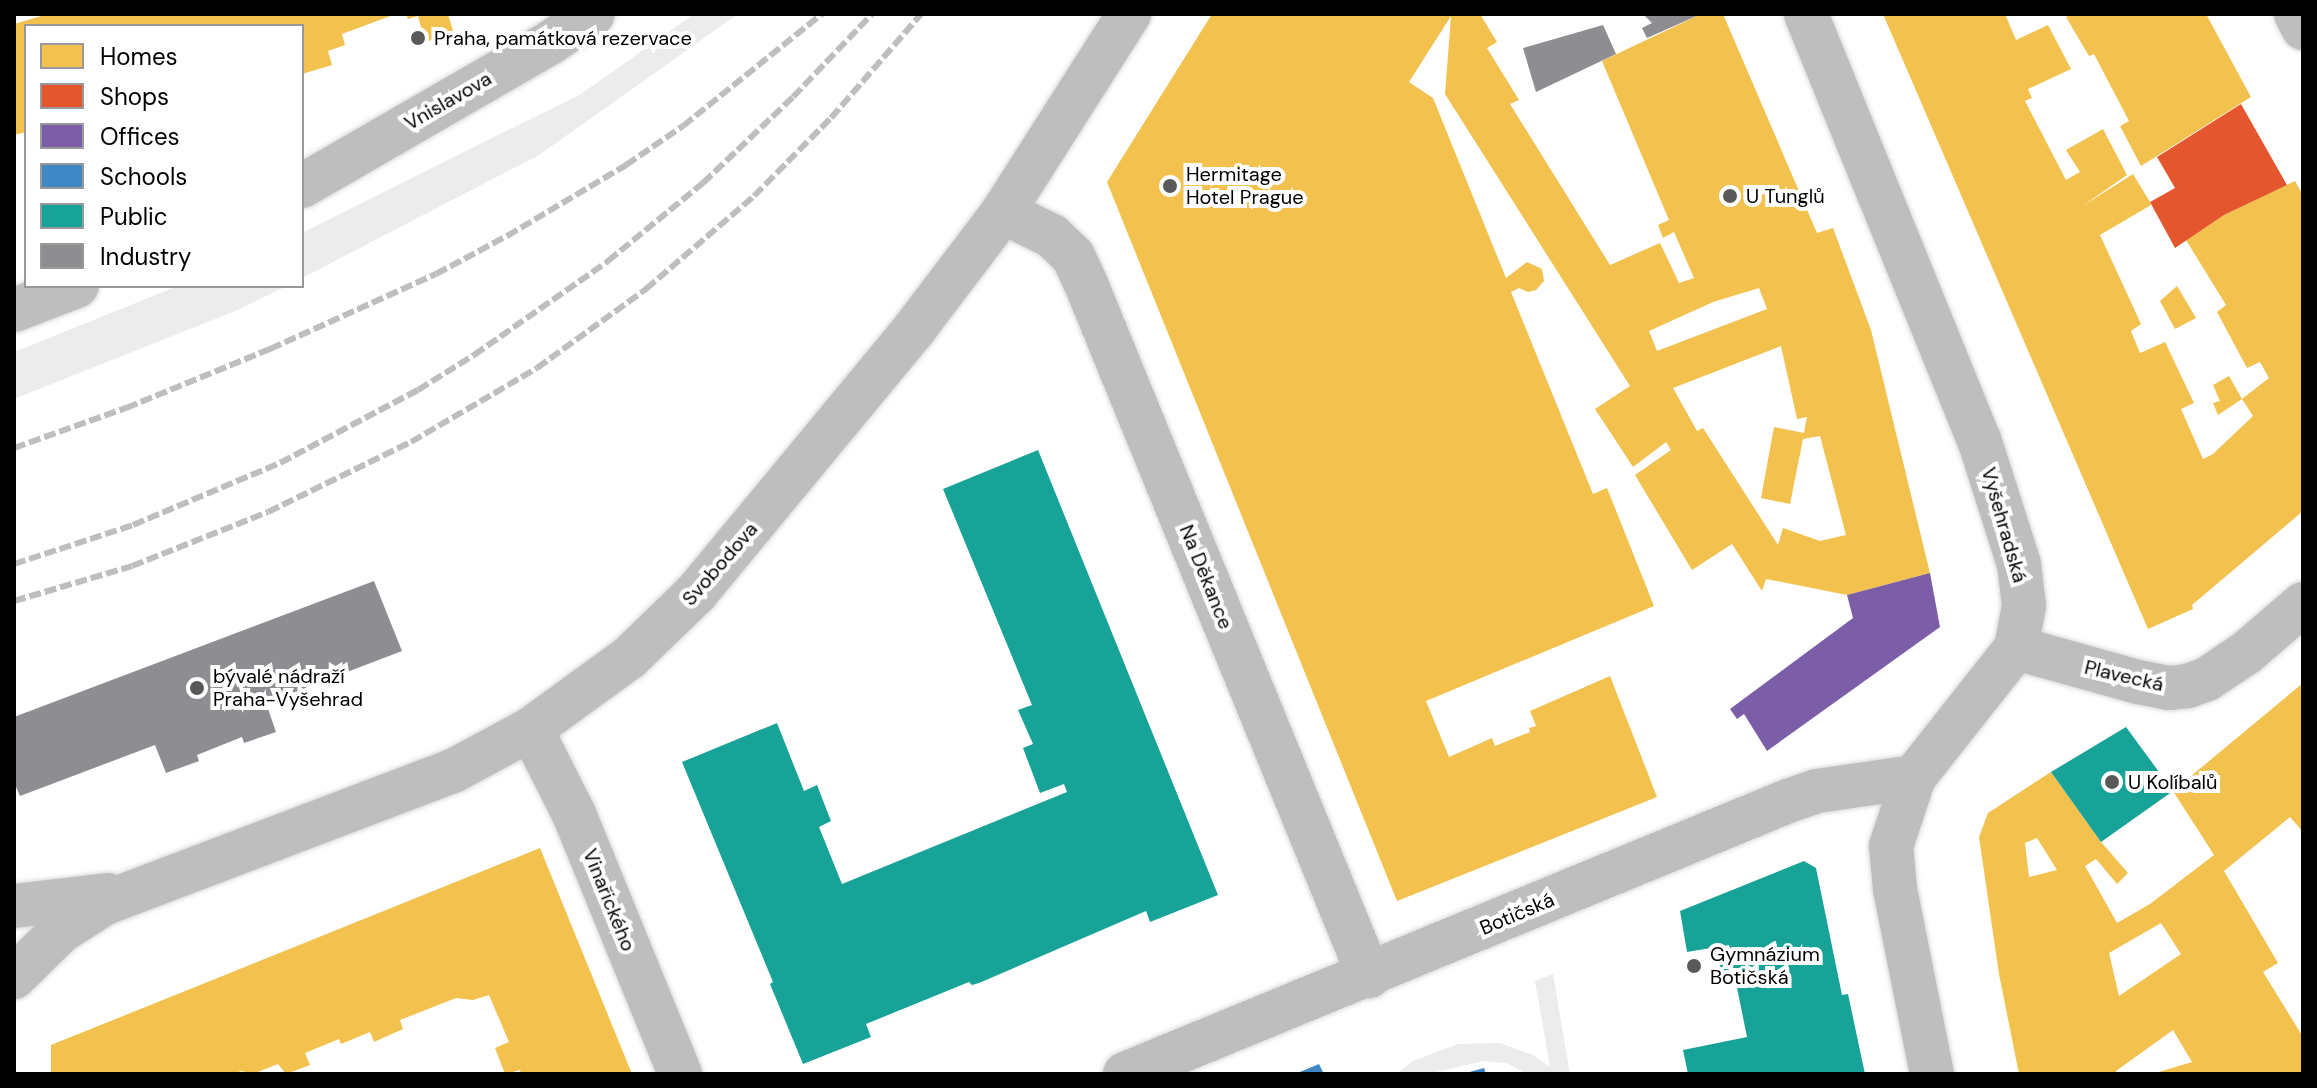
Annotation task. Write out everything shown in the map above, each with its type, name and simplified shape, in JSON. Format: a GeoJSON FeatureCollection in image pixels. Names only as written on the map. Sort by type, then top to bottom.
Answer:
{"type":"FeatureCollection","features":[{"type":"Feature","properties":{"kind":"street","name":"Vnislavova"},"geometry":{"type":"LineString","coordinates":[[304,185],[551,42],[593,14]]}},
{"type":"Feature","properties":{"kind":"street","name":"Svobodova"},"geometry":{"type":"LineString","coordinates":[[14,977],[61,931],[129,891],[390,797],[453,771],[531,729],[630,657],[696,593],[915,328],[1003,212],[1129,14]]}},
{"type":"Feature","properties":{"kind":"street","name":"Vyšehradská"},"geometry":{"type":"LineString","coordinates":[[1806,14],[1979,439],[2019,564],[2024,606],[2016,648],[1914,777],[1891,846],[1892,868],[1932,1074]]}},
{"type":"Feature","properties":{"kind":"street"},"geometry":{"type":"LineString","coordinates":[[2296,14],[2303,28]]}},
{"type":"Feature","properties":{"kind":"street","name":"Na Děkance"},"geometry":{"type":"LineString","coordinates":[[1003,212],[1052,236],[1073,256],[1369,976]]}},
{"type":"Feature","properties":{"kind":"street"},"geometry":{"type":"LineString","coordinates":[[14,310],[72,288]]}},
{"type":"Feature","properties":{"kind":"street","name":"Plavecká"},"geometry":{"type":"LineString","coordinates":[[2016,648],[2138,682],[2169,688],[2188,686],[2207,679],[2246,653],[2303,604]]}},
{"type":"Feature","properties":{"kind":"street","name":"Vinařického"},"geometry":{"type":"LineString","coordinates":[[531,729],[574,814],[680,1074]]}},
{"type":"Feature","properties":{"kind":"street","name":"Botičská"},"geometry":{"type":"LineString","coordinates":[[1125,1074],[1788,801],[1817,791],[1914,777]]}},
{"type":"Feature","properties":{"kind":"street","name":"Svobodova"},"geometry":{"type":"LineString","coordinates":[[14,906],[129,891]]}},
{"type":"Feature","properties":{"kind":"shaded area"},"geometry":{"type":"Polygon","coordinates":[[[694,14],[738,14],[539,155],[304,277],[304,232],[581,94],[694,14]]]}},
{"type":"Feature","properties":{"kind":"shaded area"},"geometry":{"type":"Polygon","coordinates":[[[173,288],[283,288],[235,311],[14,399],[14,352],[173,288]]]}},
{"type":"Feature","properties":{"kind":"shaded area"},"geometry":{"type":"Polygon","coordinates":[[[1553,974],[1570,1074],[1527,1074],[1506,1063],[1484,1061],[1427,1074],[1397,1074],[1413,1061],[1458,1044],[1499,1043],[1533,1055],[1550,1067],[1535,981],[1553,974]]]}},
{"type":"Feature","properties":{"kind":"building: Homes"},"geometry":{"type":"Polygon","coordinates":[[[48,14],[393,14],[342,34],[345,45],[328,51],[332,65],[304,73],[304,24],[24,24],[24,132],[14,135],[14,24],[48,14]]]}},
{"type":"Feature","properties":{"kind":"building: Homes"},"geometry":{"type":"Polygon","coordinates":[[[406,14],[448,14],[454,34],[425,42],[418,16],[408,19],[406,14]]]}},
{"type":"Feature","properties":{"kind":"building: Homes"},"geometry":{"type":"Polygon","coordinates":[[[1212,14],[1480,14],[1497,42],[1487,48],[1519,100],[1510,104],[1610,265],[1660,243],[1679,283],[1694,278],[1674,232],[1663,238],[1658,225],[1669,220],[1602,61],[1701,14],[1723,14],[1817,233],[1833,228],[1871,330],[1930,573],[1847,595],[1766,579],[1762,591],[1732,544],[1692,570],[1635,475],[1671,450],[1666,442],[1633,467],[1595,409],[1630,386],[1445,94],[1451,16],[1409,82],[1433,98],[1506,278],[1527,262],[1542,269],[1544,281],[1536,290],[1528,292],[1519,288],[1511,292],[1593,494],[1607,488],[1654,606],[1426,701],[1449,757],[1492,738],[1495,746],[1530,732],[1529,728],[1536,726],[1530,711],[1610,676],[1657,797],[1397,901],[1107,182],[1212,14]],[[1759,288],[1713,302],[1649,331],[1657,351],[1767,309],[1759,288]],[[1781,346],[1673,388],[1697,431],[1703,428],[1778,545],[1783,528],[1820,541],[1846,535],[1820,436],[1803,439],[1790,504],[1761,498],[1774,427],[1804,433],[1807,417],[1797,419],[1781,346]]]}},
{"type":"Feature","properties":{"kind":"building: Homes"},"geometry":{"type":"Polygon","coordinates":[[[1883,14],[2005,14],[2016,40],[2048,25],[2071,69],[2028,89],[2032,98],[2025,101],[2066,180],[2080,172],[2066,150],[2103,129],[2127,175],[2081,207],[2133,174],[2150,202],[2151,205],[2100,235],[2141,324],[2131,331],[2140,353],[2165,342],[2194,403],[2181,409],[2203,459],[2213,454],[2253,416],[2242,399],[2269,378],[2260,362],[2247,368],[2217,312],[2226,305],[2186,240],[2224,215],[2295,181],[2303,195],[2303,511],[2192,605],[2193,609],[2148,629],[1883,14]]]}},
{"type":"Feature","properties":{"kind":"building: Homes"},"geometry":{"type":"Polygon","coordinates":[[[2073,14],[2206,14],[2251,97],[2141,166],[2120,126],[2129,121],[2094,54],[2089,56],[2066,17],[2073,14]]]}},
{"type":"Feature","properties":{"kind":"building: Homes"},"geometry":{"type":"Polygon","coordinates":[[[2177,286],[2196,318],[2175,329],[2160,301],[2177,286]]]}},
{"type":"Feature","properties":{"kind":"building: Homes"},"geometry":{"type":"Polygon","coordinates":[[[2229,376],[2242,399],[2218,415],[2213,403],[2220,401],[2213,385],[2229,376]]]}},
{"type":"Feature","properties":{"kind":"building: Homes"},"geometry":{"type":"Polygon","coordinates":[[[2303,683],[2303,832],[2290,817],[2224,871],[2278,963],[2263,972],[2303,1037],[2303,1074],[2152,1074],[2192,1062],[2173,1030],[2116,1071],[2117,1074],[2019,1074],[1999,974],[1979,837],[1988,813],[2051,772],[2101,842],[2128,873],[2117,884],[2096,859],[2085,866],[2117,923],[2150,904],[2214,855],[2173,791],[2303,683]],[[2037,838],[2025,843],[2029,877],[2057,870],[2037,838]],[[2161,923],[2109,953],[2119,996],[2181,954],[2161,923]]]}},
{"type":"Feature","properties":{"kind":"building: Homes"},"geometry":{"type":"Polygon","coordinates":[[[540,848],[632,1074],[521,1074],[520,1070],[505,1074],[495,1048],[509,1042],[489,995],[473,1000],[456,998],[400,1020],[403,1029],[374,1042],[370,1032],[341,1044],[339,1039],[305,1053],[310,1065],[286,1074],[278,1064],[253,1074],[241,1071],[233,1074],[51,1074],[51,1045],[540,848]]]}},
{"type":"Feature","properties":{"kind":"building: Shops"},"geometry":{"type":"Polygon","coordinates":[[[2241,104],[2287,185],[2224,215],[2175,248],[2150,202],[2175,188],[2157,157],[2241,104]]]}},
{"type":"Feature","properties":{"kind":"building: Offices"},"geometry":{"type":"Polygon","coordinates":[[[1930,573],[1940,627],[1767,751],[1744,714],[1737,719],[1730,709],[1853,618],[1847,595],[1930,573]]]}},
{"type":"Feature","properties":{"kind":"building: Schools"},"geometry":{"type":"Polygon","coordinates":[[[1319,1064],[1324,1074],[1295,1074],[1319,1064]]]}},
{"type":"Feature","properties":{"kind":"building: Schools"},"geometry":{"type":"Polygon","coordinates":[[[1484,1068],[1486,1074],[1466,1074],[1466,1073],[1484,1068]]]}},
{"type":"Feature","properties":{"kind":"building: Public"},"geometry":{"type":"Polygon","coordinates":[[[1038,450],[1218,895],[1150,922],[1146,911],[979,983],[972,985],[969,982],[866,1024],[871,1037],[803,1064],[770,984],[773,982],[682,762],[777,723],[804,791],[817,785],[831,821],[819,827],[842,884],[1067,792],[1064,784],[1040,793],[1023,748],[1033,744],[1018,710],[1032,705],[943,489],[1038,450]]]}},
{"type":"Feature","properties":{"kind":"building: Public","name":"U Kolíbalů"},"geometry":{"type":"Polygon","coordinates":[[[2126,727],[2173,791],[2101,842],[2051,772],[2126,727]]]}},
{"type":"Feature","properties":{"kind":"building: Public"},"geometry":{"type":"Polygon","coordinates":[[[1804,861],[1816,868],[1842,995],[1848,994],[1865,1074],[1688,1074],[1683,1050],[1747,1037],[1733,968],[1721,972],[1717,953],[1730,951],[1729,945],[1687,952],[1680,911],[1804,861]]]}},
{"type":"Feature","properties":{"kind":"building: Industry"},"geometry":{"type":"Polygon","coordinates":[[[1643,14],[1701,14],[1647,38],[1642,28],[1652,23],[1643,14]]]}},
{"type":"Feature","properties":{"kind":"building: Industry"},"geometry":{"type":"Polygon","coordinates":[[[1603,25],[1616,54],[1536,92],[1523,48],[1603,25]]]}},
{"type":"Feature","properties":{"kind":"building: Industry","name":"bývalé nádraží Praha-Vyšehrad"},"geometry":{"type":"Polygon","coordinates":[[[374,581],[402,651],[266,703],[276,732],[244,743],[242,737],[197,755],[199,761],[166,773],[155,745],[20,796],[14,782],[14,717],[374,581]]]}},
{"type":"Feature","properties":{"kind":"tram line"},"geometry":{"type":"LineString","coordinates":[[14,956],[39,930],[114,883],[447,757],[504,729],[566,690],[621,646],[689,584],[931,288],[991,209],[1116,14]]}},
{"type":"Feature","properties":{"kind":"tram line"},"geometry":{"type":"LineString","coordinates":[[14,1000],[66,947],[127,909],[409,803],[485,769],[577,713],[637,667],[730,576],[962,288],[1015,218],[1144,14]]}},
{"type":"Feature","properties":{"kind":"railway"},"geometry":{"type":"LineString","coordinates":[[14,448],[126,408],[270,349],[436,274],[507,236],[626,165],[683,126],[822,14]]}},
{"type":"Feature","properties":{"kind":"railway"},"geometry":{"type":"LineString","coordinates":[[14,564],[133,525],[280,463],[418,390],[474,355],[608,261],[703,183],[793,97],[872,14]]}},
{"type":"Feature","properties":{"kind":"railway"},"geometry":{"type":"LineString","coordinates":[[14,601],[132,566],[268,512],[411,442],[537,368],[646,289],[754,196],[831,118],[921,14]]}},
{"type":"Feature","properties":{"kind":"place","name":"Praha, památková rezervace"},"geometry":{"type":"Point","coordinates":[418,38]}},
{"type":"Feature","properties":{"kind":"place","name":"Hermitage Hotel Prague"},"geometry":{"type":"Point","coordinates":[1170,186]}},
{"type":"Feature","properties":{"kind":"place","name":"U Tunglů"},"geometry":{"type":"Point","coordinates":[1730,196]}},
{"type":"Feature","properties":{"kind":"place","name":"bývalé nádraží Praha-Vyšehrad"},"geometry":{"type":"Point","coordinates":[197,688]}},
{"type":"Feature","properties":{"kind":"place","name":"U Kolíbalů"},"geometry":{"type":"Point","coordinates":[2112,782]}},
{"type":"Feature","properties":{"kind":"place","name":"Gymnázium Botičská"},"geometry":{"type":"Point","coordinates":[1694,966]}}]}
